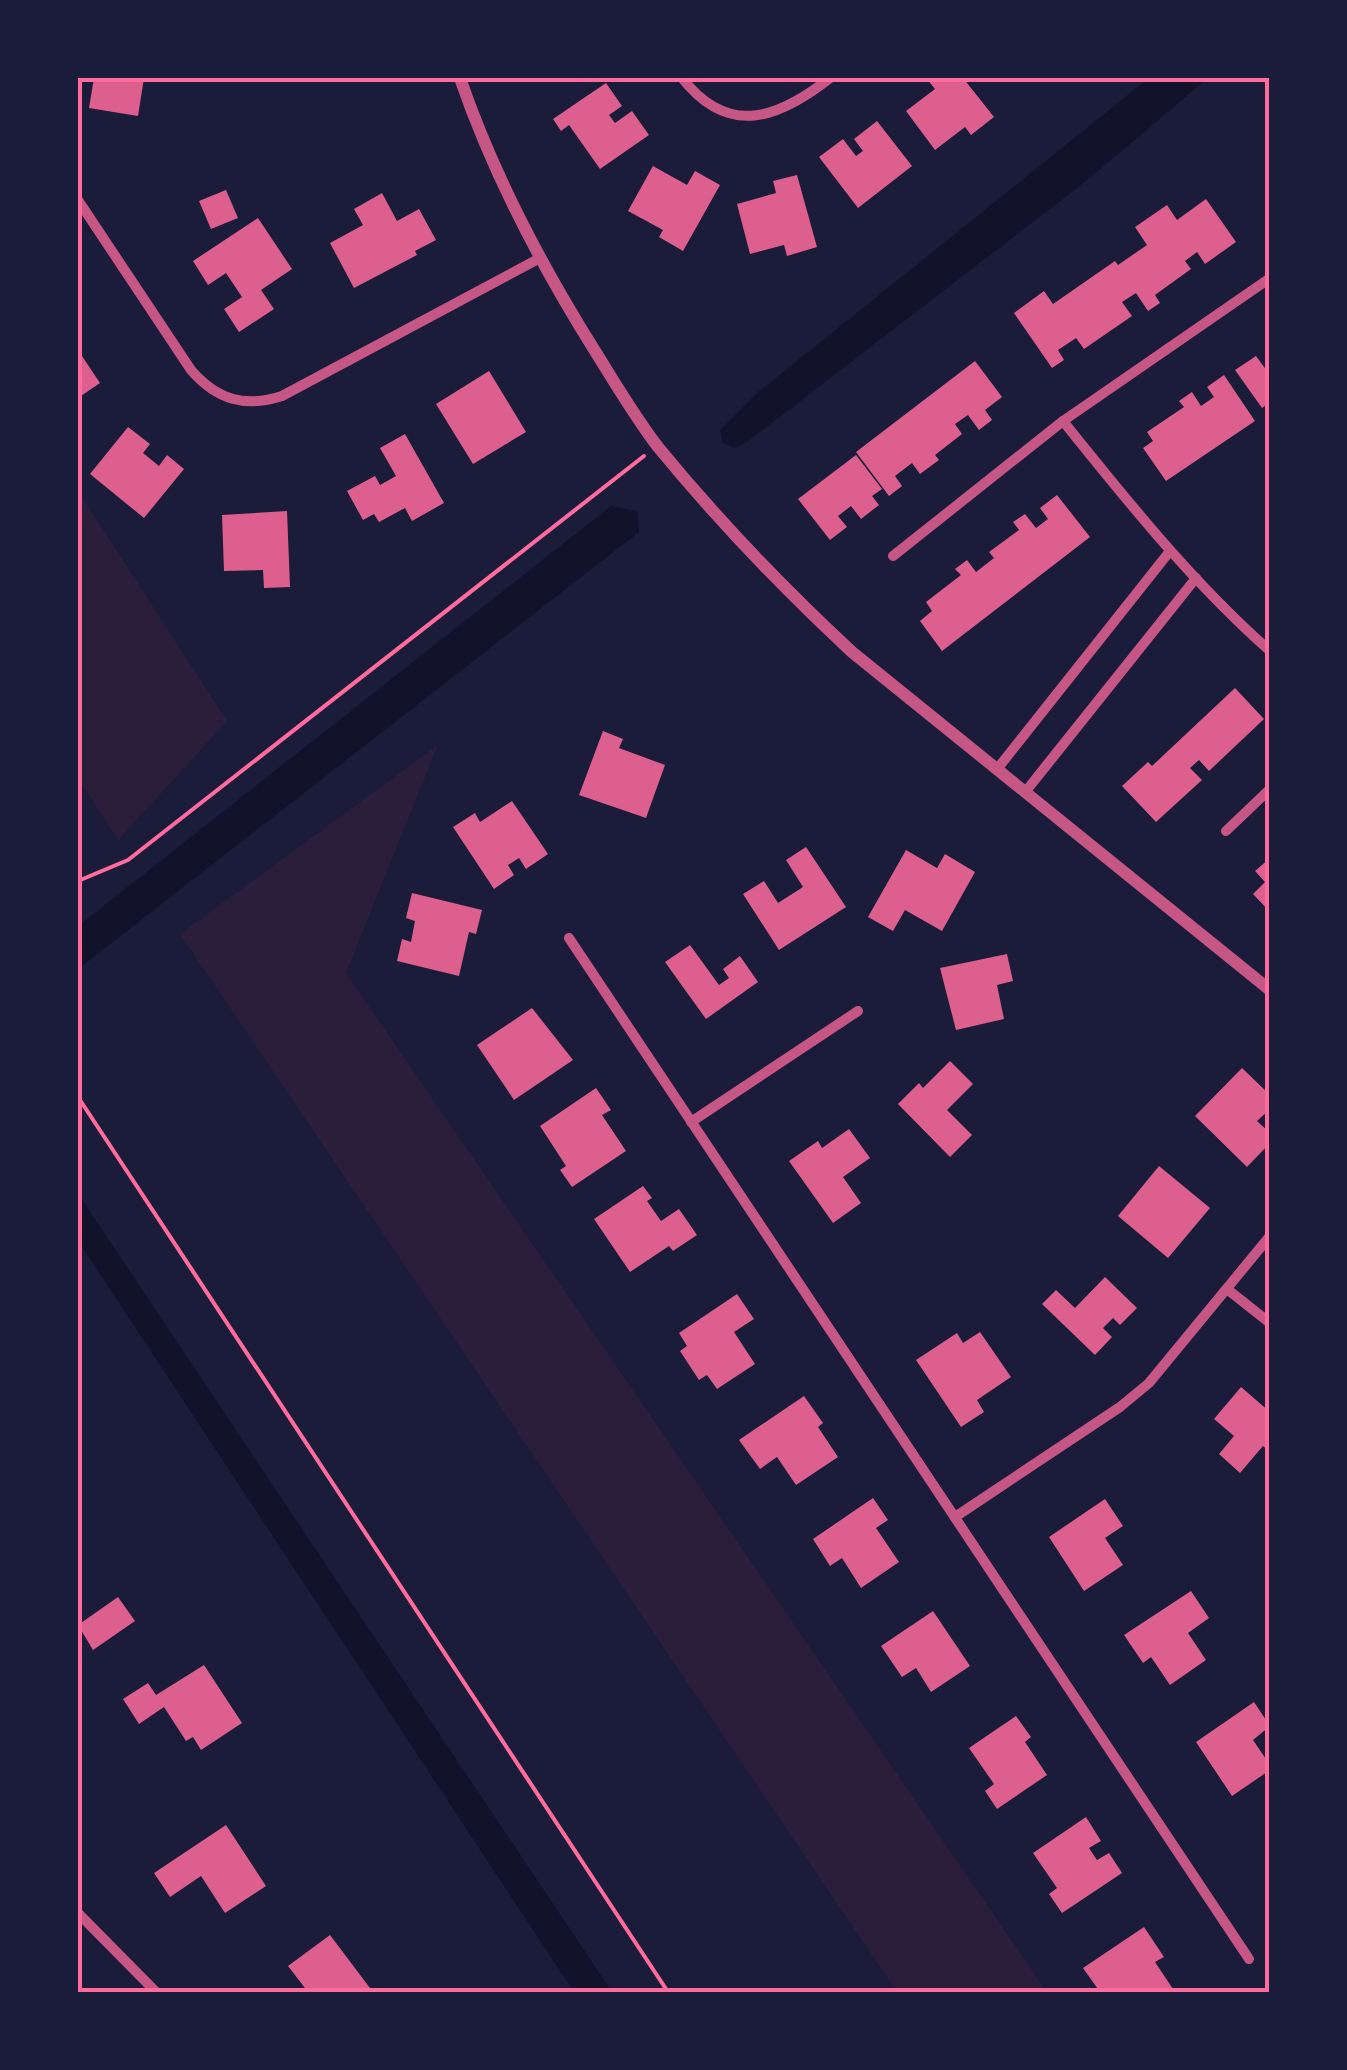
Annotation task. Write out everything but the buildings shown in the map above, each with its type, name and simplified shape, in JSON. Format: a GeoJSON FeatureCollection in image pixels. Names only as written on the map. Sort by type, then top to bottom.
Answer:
{"type":"FeatureCollection","features":[{"type":"Feature","properties":{"kind":"street"},"geometry":{"type":"LineString","coordinates":[[460,78],[498,174],[540,258],[612,378],[658,446],[789,594],[852,652],[1270,990]]}},
{"type":"Feature","properties":{"kind":"street"},"geometry":{"type":"LineString","coordinates":[[682,78],[704,100],[732,114],[748,116],[778,112],[830,78]]}},
{"type":"Feature","properties":{"kind":"street"},"geometry":{"type":"LineString","coordinates":[[78,200],[191,370],[216,394],[249,402],[282,396],[540,258]]}},
{"type":"Feature","properties":{"kind":"street"},"geometry":{"type":"LineString","coordinates":[[893,556],[1063,421],[1270,278]]}},
{"type":"Feature","properties":{"kind":"street"},"geometry":{"type":"LineString","coordinates":[[1063,421],[1223,610],[1270,650]]}},
{"type":"Feature","properties":{"kind":"street"},"geometry":{"type":"LineString","coordinates":[[998,768],[1170,551]]}},
{"type":"Feature","properties":{"kind":"street"},"geometry":{"type":"LineString","coordinates":[[1026,791],[1196,578]]}},
{"type":"Feature","properties":{"kind":"street"},"geometry":{"type":"LineString","coordinates":[[1226,831],[1270,789]]}},
{"type":"Feature","properties":{"kind":"street"},"geometry":{"type":"LineString","coordinates":[[569,938],[1249,1959]]}},
{"type":"Feature","properties":{"kind":"street"},"geometry":{"type":"LineString","coordinates":[[692,1122],[858,1011]]}},
{"type":"Feature","properties":{"kind":"street"},"geometry":{"type":"LineString","coordinates":[[954,1517],[1134,1395],[1162,1370],[1270,1236]]}},
{"type":"Feature","properties":{"kind":"street"},"geometry":{"type":"LineString","coordinates":[[1227,1289],[1270,1323]]}},
{"type":"Feature","properties":{"kind":"street"},"geometry":{"type":"LineString","coordinates":[[78,1912],[156,1992]]}},
{"type":"Feature","properties":{"kind":"path"},"geometry":{"type":"LineString","coordinates":[[78,881],[128,860],[658,446]]}},
{"type":"Feature","properties":{"kind":"path"},"geometry":{"type":"LineString","coordinates":[[78,1097],[668,1992]]}},
{"type":"Feature","properties":{"kind":"shaded area"},"geometry":{"type":"Polygon","coordinates":[[[1149,78],[1208,78],[1081,185],[747,442],[734,448],[723,443],[720,430],[757,393],[1149,78]]]}},
{"type":"Feature","properties":{"kind":"shaded area"},"geometry":{"type":"Polygon","coordinates":[[[78,491],[227,721],[118,840],[78,778],[78,491]]]}},
{"type":"Feature","properties":{"kind":"shaded area"},"geometry":{"type":"Polygon","coordinates":[[[611,506],[637,511],[639,532],[78,969],[78,926],[611,506]]]}},
{"type":"Feature","properties":{"kind":"shaded area"},"geometry":{"type":"Polygon","coordinates":[[[438,745],[346,973],[1047,1992],[897,1992],[180,934],[438,745]]]}},
{"type":"Feature","properties":{"kind":"shaded area"},"geometry":{"type":"Polygon","coordinates":[[[78,1194],[612,1992],[574,1992],[78,1241],[78,1194]]]}}]}
